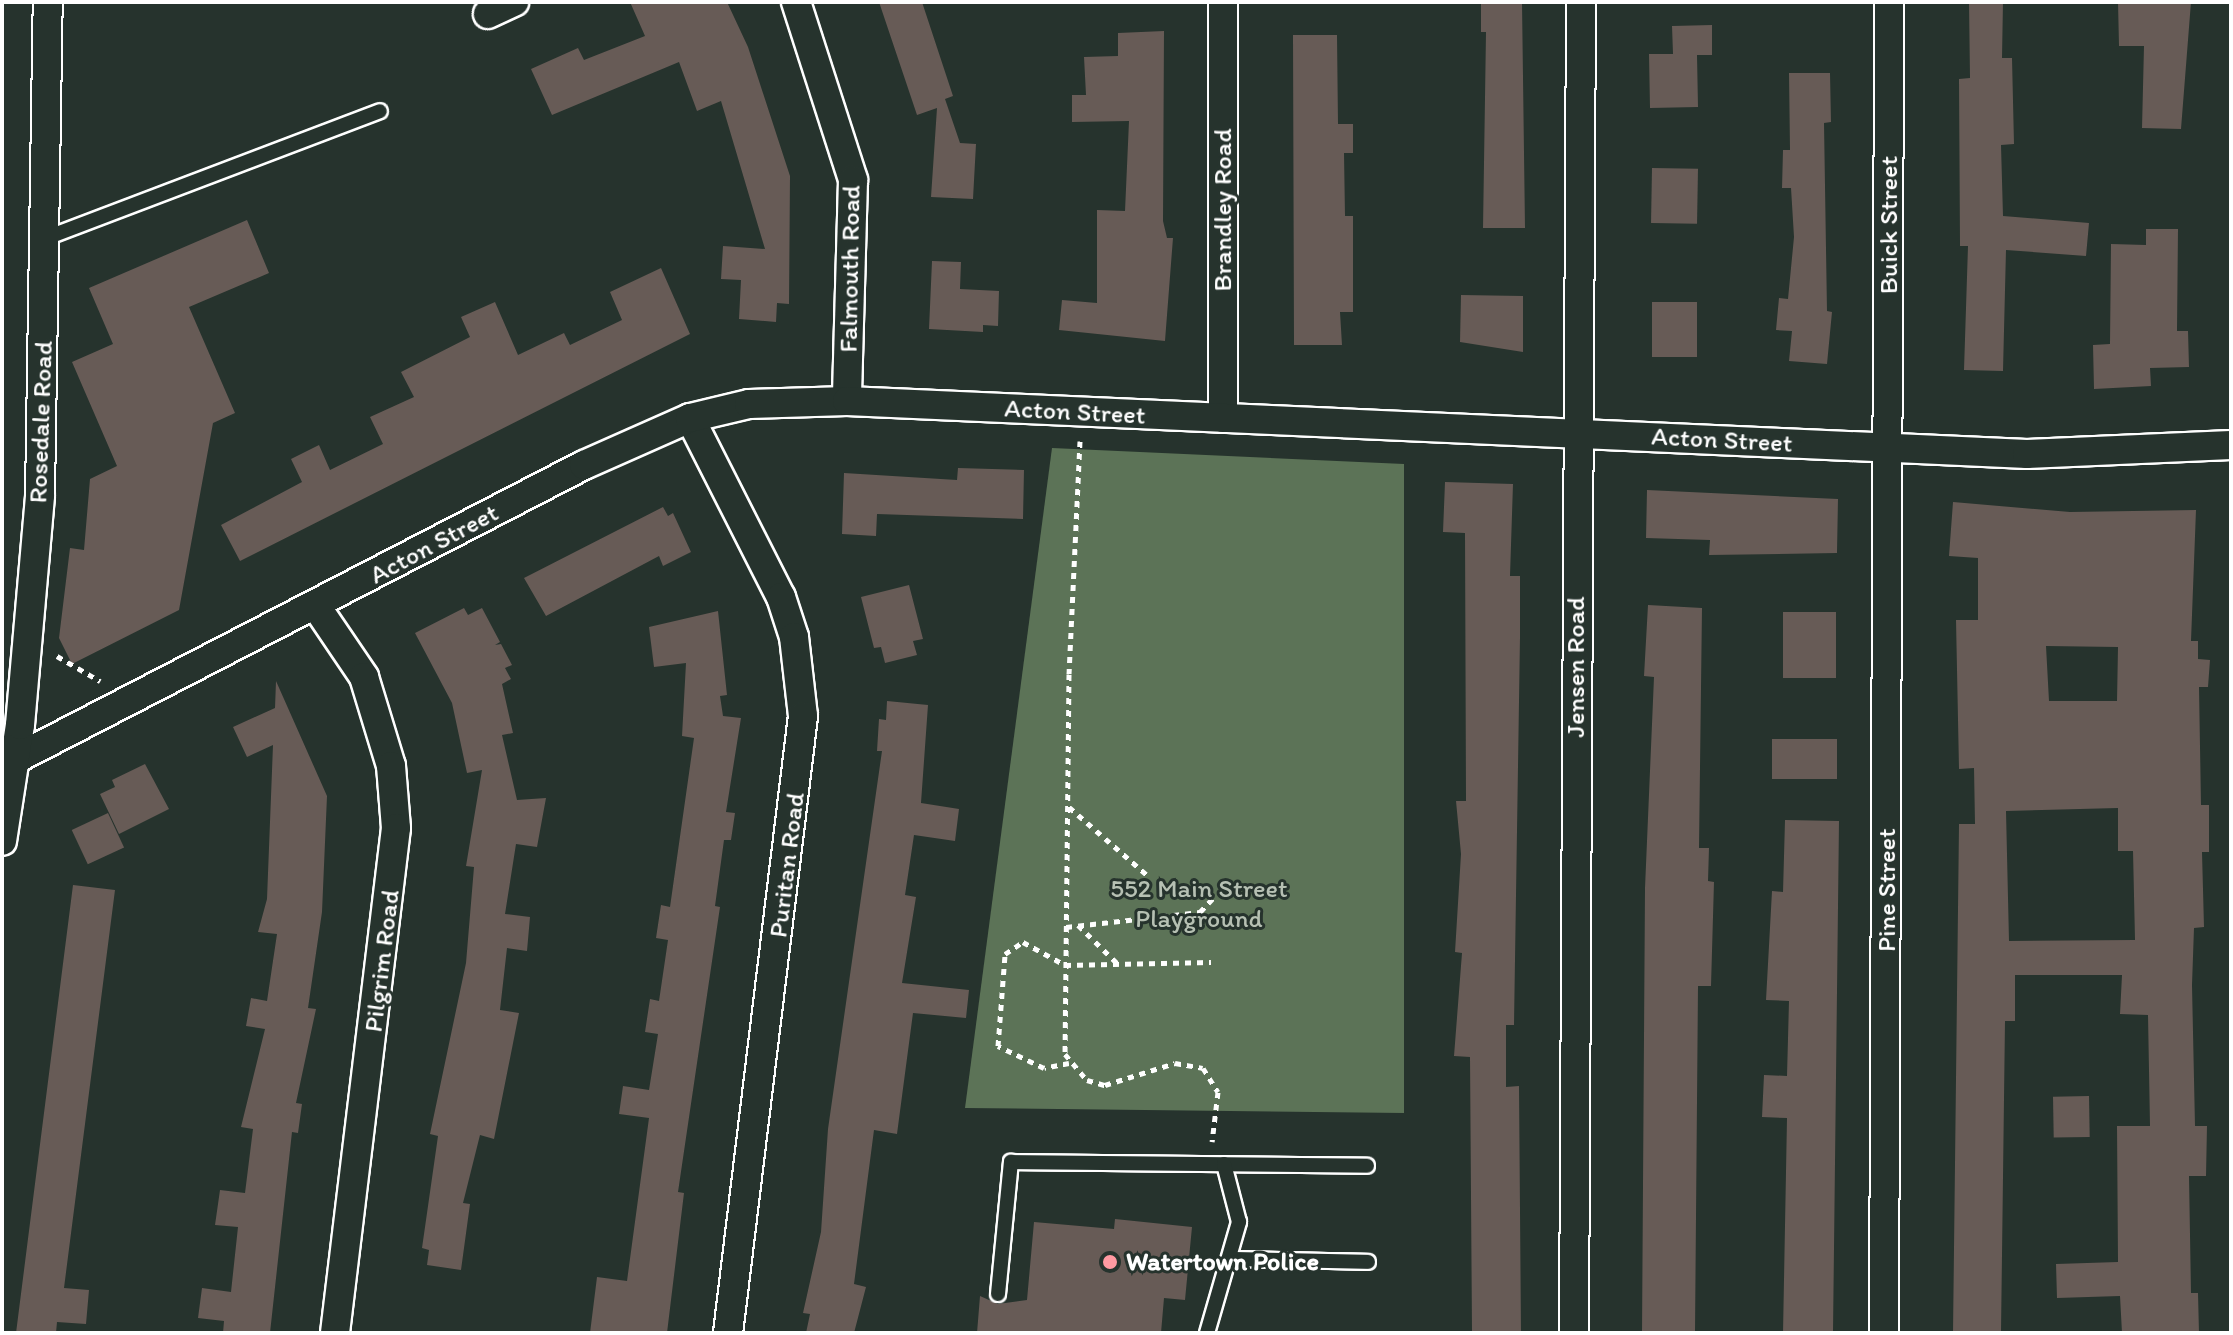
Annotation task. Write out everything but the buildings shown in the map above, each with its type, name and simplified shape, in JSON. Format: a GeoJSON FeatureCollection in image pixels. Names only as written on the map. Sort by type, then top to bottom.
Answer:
{"type":"FeatureCollection","features":[{"type":"Feature","properties":{"kind":"street","name":"Rosedale Road"},"geometry":{"type":"LineString","coordinates":[[2,841],[8,763],[40,495],[48,2]]}},
{"type":"Feature","properties":{"kind":"street","name":"Falmouth Road"},"geometry":{"type":"LineString","coordinates":[[796,2],[853,180],[847,401]]}},
{"type":"Feature","properties":{"kind":"street","name":"Brandley Road"},"geometry":{"type":"LineString","coordinates":[[1223,2],[1223,418]]}},
{"type":"Feature","properties":{"kind":"street","name":"Jensen Road"},"geometry":{"type":"LineString","coordinates":[[1574,1333],[1581,2]]}},
{"type":"Feature","properties":{"kind":"street","name":"Buick Street"},"geometry":{"type":"LineString","coordinates":[[1889,2],[1889,448]]}},
{"type":"Feature","properties":{"kind":"street","name":"Acton Street"},"geometry":{"type":"LineString","coordinates":[[8,763],[584,465],[690,418],[749,404],[847,401],[2086,455],[2231,445]]}},
{"type":"Feature","properties":{"kind":"street","name":"Puritan Road"},"geometry":{"type":"LineString","coordinates":[[690,418],[781,597],[794,637],[803,716],[728,1333]]}},
{"type":"Feature","properties":{"kind":"street","name":"Pine Street"},"geometry":{"type":"LineString","coordinates":[[1884,1333],[1889,448]]}},
{"type":"Feature","properties":{"kind":"street","name":"Pilgrim Road"},"geometry":{"type":"LineString","coordinates":[[316,606],[364,677],[391,766],[396,828],[335,1333]]}},
{"type":"Feature","properties":{"kind":"lane"},"geometry":{"type":"LineString","coordinates":[[46,238],[380,111]]}},
{"type":"Feature","properties":{"kind":"lane"},"geometry":{"type":"LineString","coordinates":[[998,1294],[1011,1162],[1367,1166]]}},
{"type":"Feature","properties":{"kind":"lane"},"geometry":{"type":"LineString","coordinates":[[1207,1333],[1239,1222],[1216,1164]]}},
{"type":"Feature","properties":{"kind":"lane"},"geometry":{"type":"LineString","coordinates":[[1230,1259],[1368,1262]]}},
{"type":"Feature","properties":{"kind":"path"},"geometry":{"type":"LineString","coordinates":[[1082,412],[1063,1037],[1069,1063],[1087,1080],[1105,1085],[1175,1063],[1203,1068],[1218,1092],[1216,1164]]}},
{"type":"Feature","properties":{"kind":"path"},"geometry":{"type":"LineString","coordinates":[[53,653],[105,684]]}},
{"type":"Feature","properties":{"kind":"path"},"geometry":{"type":"LineString","coordinates":[[1068,806],[1147,875]]}},
{"type":"Feature","properties":{"kind":"path"},"geometry":{"type":"LineString","coordinates":[[1066,927],[1200,912],[1216,895]]}},
{"type":"Feature","properties":{"kind":"path"},"geometry":{"type":"LineString","coordinates":[[1078,925],[1119,964]]}},
{"type":"Feature","properties":{"kind":"path"},"geometry":{"type":"LineString","coordinates":[[1069,1063],[1052,1069],[1008,1056],[995,1035],[1005,954],[1023,942],[1065,965],[1211,962]]}},
{"type":"Feature","properties":{"kind":"green space","name":"552 Main Street Playground"},"geometry":{"type":"Polygon","coordinates":[[[1052,448],[1404,464],[1404,1113],[965,1108],[1052,448]]]}},
{"type":"Feature","properties":{"kind":"place","name":"Watertown Police"},"geometry":{"type":"Point","coordinates":[1110,1262]}}]}
